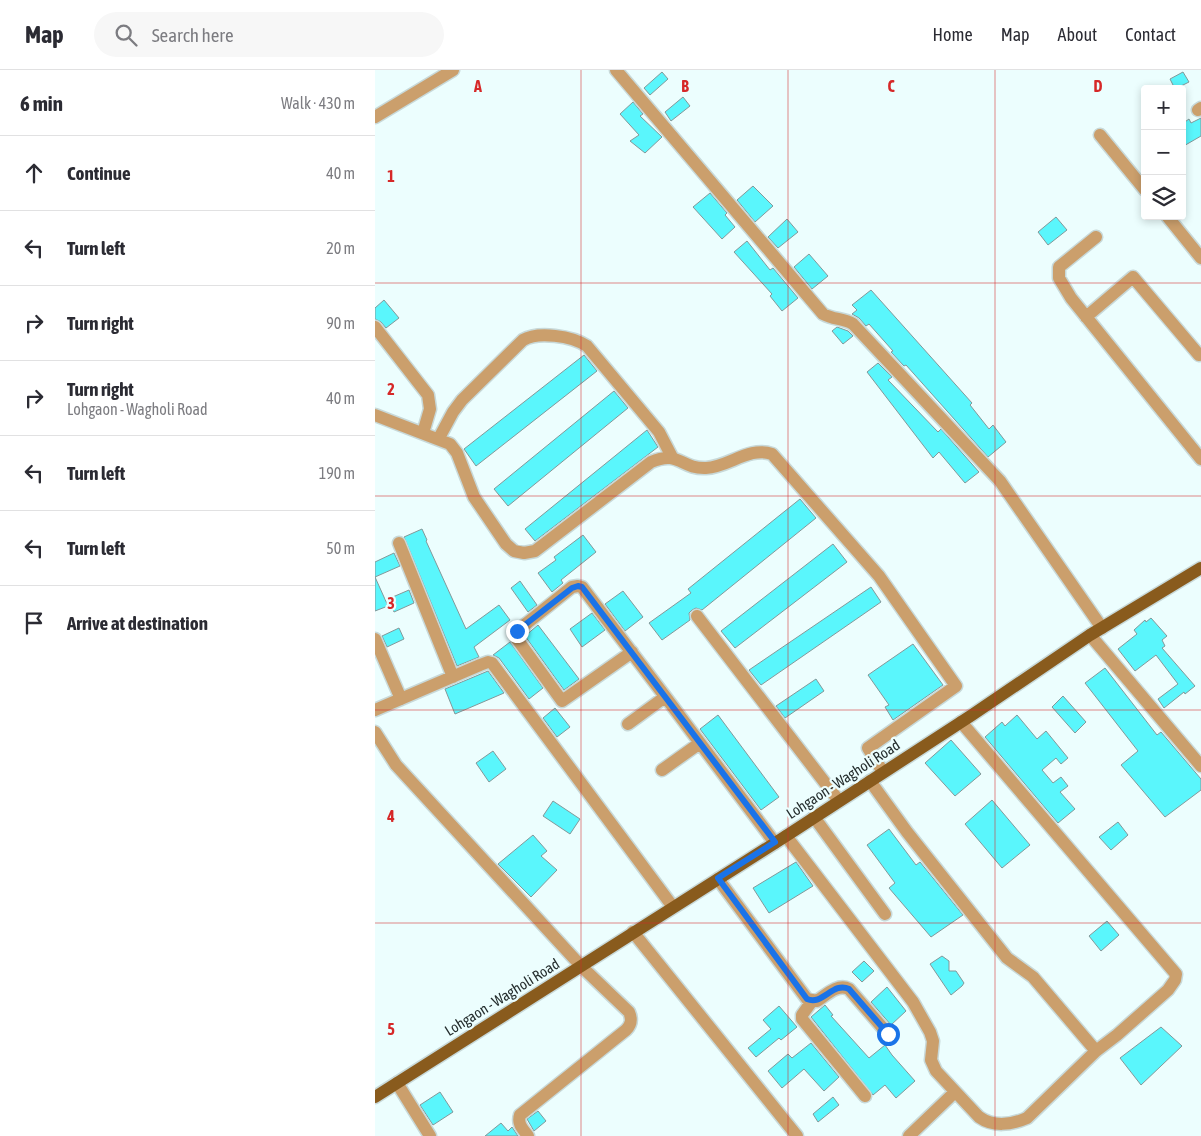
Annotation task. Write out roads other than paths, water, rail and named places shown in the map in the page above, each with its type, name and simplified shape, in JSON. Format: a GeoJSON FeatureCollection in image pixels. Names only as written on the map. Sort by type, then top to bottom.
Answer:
{"type":"FeatureCollection","features":[{"type":"Feature","properties":{"kind":"main road","name":"Lohgaon - Wagholi Road"},"geometry":{"type":"LineString","coordinates":[[375,1097],[870,781],[1090,635],[1201,568]]}},
{"type":"Feature","properties":{"kind":"street"},"geometry":{"type":"LineString","coordinates":[[376,115],[453,70]]}},
{"type":"Feature","properties":{"kind":"street"},"geometry":{"type":"LineString","coordinates":[[616,70],[823,314],[833,320],[843,318],[853,324],[1000,481],[1102,628]]}},
{"type":"Feature","properties":{"kind":"street"},"geometry":{"type":"LineString","coordinates":[[1100,135],[1141,185]]}},
{"type":"Feature","properties":{"kind":"street"},"geometry":{"type":"LineString","coordinates":[[1170,220],[1201,258]]}},
{"type":"Feature","properties":{"kind":"street"},"geometry":{"type":"LineString","coordinates":[[1096,237],[1059,267],[1059,278],[1071,298],[1201,460]]}},
{"type":"Feature","properties":{"kind":"street"},"geometry":{"type":"LineString","coordinates":[[1086,317],[1133,277],[1199,355]]}},
{"type":"Feature","properties":{"kind":"street"},"geometry":{"type":"LineString","coordinates":[[375,327],[428,395],[430,410],[423,432]]}},
{"type":"Feature","properties":{"kind":"street"},"geometry":{"type":"LineString","coordinates":[[439,438],[453,412],[463,400],[523,340],[531,335],[571,338],[587,346],[659,432],[672,457]]}},
{"type":"Feature","properties":{"kind":"street"},"geometry":{"type":"LineString","coordinates":[[375,415],[439,438],[450,444],[457,453],[474,497],[506,544],[514,551],[524,553],[535,551],[651,462],[663,457],[672,457],[693,467],[704,468],[715,467],[755,452],[764,451],[772,454],[879,576],[956,686],[868,748],[883,772]]}},
{"type":"Feature","properties":{"kind":"street"},"geometry":{"type":"LineString","coordinates":[[399,543],[453,677]]}},
{"type":"Feature","properties":{"kind":"street"},"geometry":{"type":"LineString","coordinates":[[632,652],[563,701],[517,639],[517,631],[572,588],[582,587],[632,652],[700,743],[913,1002],[933,1041],[931,1060],[936,1071],[979,1117],[987,1123],[1017,1123],[1027,1118],[1096,1051],[1168,990],[1175,980],[1175,974],[961,722]]}},
{"type":"Feature","properties":{"kind":"street"},"geometry":{"type":"LineString","coordinates":[[697,616],[839,801]]}},
{"type":"Feature","properties":{"kind":"street"},"geometry":{"type":"LineString","coordinates":[[1090,635],[1201,766]]}},
{"type":"Feature","properties":{"kind":"street"},"geometry":{"type":"LineString","coordinates":[[375,639],[401,699]]}},
{"type":"Feature","properties":{"kind":"street"},"geometry":{"type":"LineString","coordinates":[[375,710],[480,665],[492,662],[673,907]]}},
{"type":"Feature","properties":{"kind":"street"},"geometry":{"type":"LineString","coordinates":[[628,724],[665,697]]}},
{"type":"Feature","properties":{"kind":"street"},"geometry":{"type":"LineString","coordinates":[[375,732],[396,765],[581,966],[629,1012],[632,1018],[630,1026],[520,1115],[518,1121],[528,1136]]}},
{"type":"Feature","properties":{"kind":"street"},"geometry":{"type":"LineString","coordinates":[[662,770],[700,743]]}},
{"type":"Feature","properties":{"kind":"street"},"geometry":{"type":"LineString","coordinates":[[870,781],[907,832],[1007,958],[1033,977],[1096,1051]]}},
{"type":"Feature","properties":{"kind":"street"},"geometry":{"type":"LineString","coordinates":[[814,817],[885,914]]}},
{"type":"Feature","properties":{"kind":"street"},"geometry":{"type":"LineString","coordinates":[[718,878],[807,999],[817,1000],[838,987],[845,986],[888,1034]]}},
{"type":"Feature","properties":{"kind":"street"},"geometry":{"type":"LineString","coordinates":[[633,932],[797,1136]]}},
{"type":"Feature","properties":{"kind":"street"},"geometry":{"type":"LineString","coordinates":[[812,1001],[802,1015],[802,1019],[865,1096]]}},
{"type":"Feature","properties":{"kind":"street"},"geometry":{"type":"LineString","coordinates":[[397,1083],[430,1136]]}},
{"type":"Feature","properties":{"kind":"street"},"geometry":{"type":"LineString","coordinates":[[909,1136],[955,1092]]}}]}
